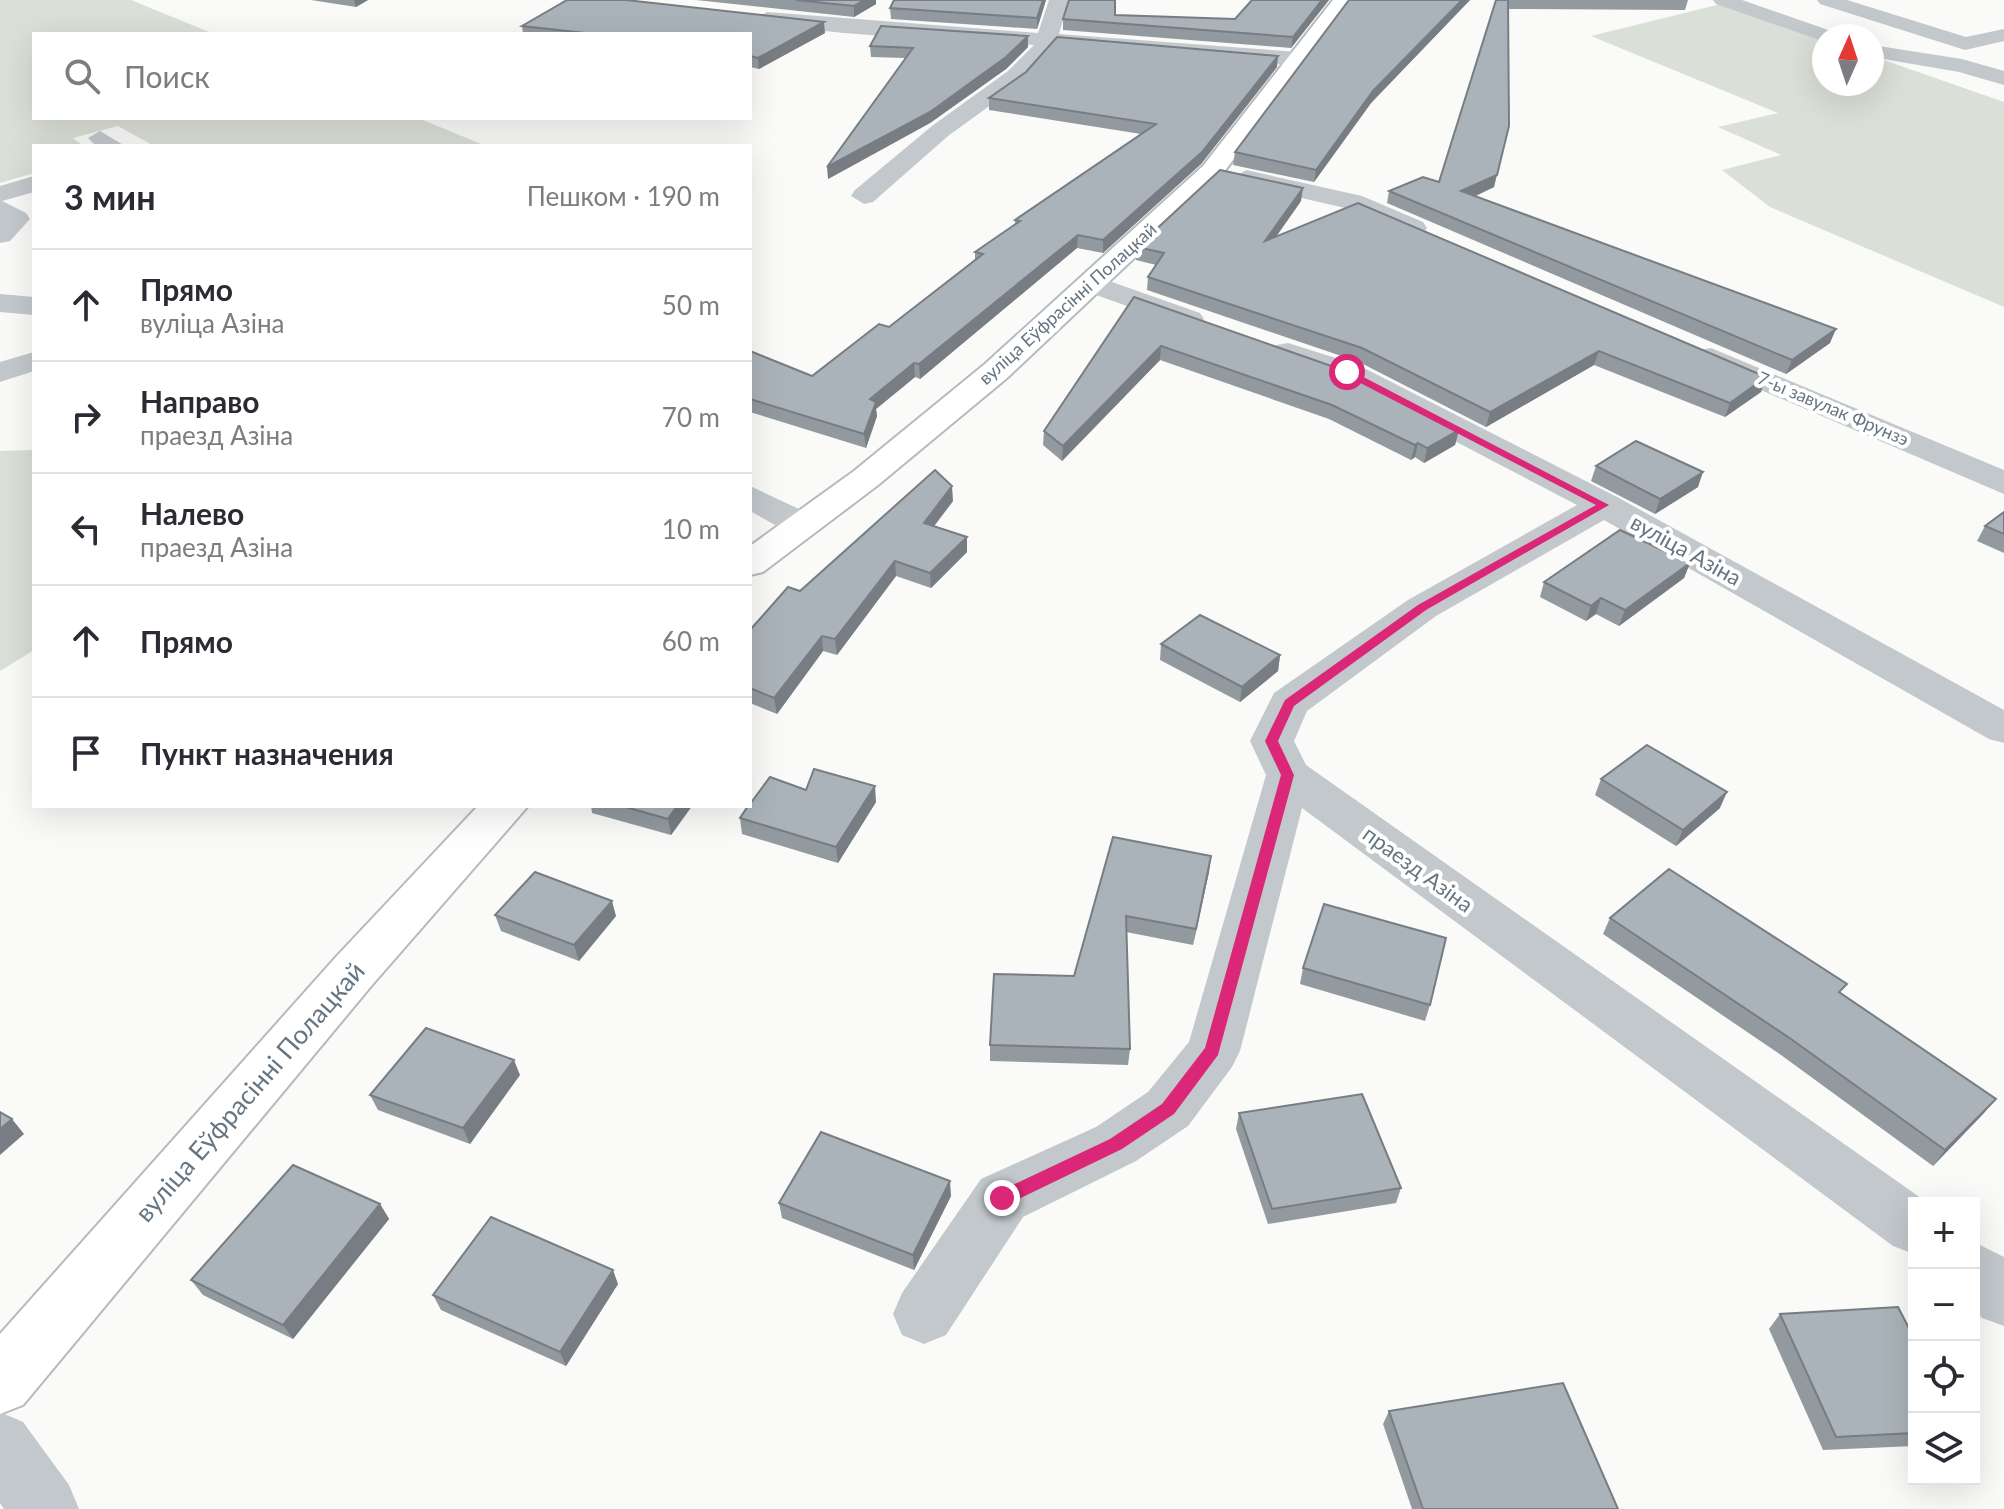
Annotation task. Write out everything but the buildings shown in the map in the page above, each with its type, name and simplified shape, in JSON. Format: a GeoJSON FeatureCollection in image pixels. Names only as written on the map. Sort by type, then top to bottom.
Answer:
{"type":"FeatureCollection","features":[{"type":"Feature","properties":{"kind":"main road","name":"вуліца Еўфрасінні Полацкай"},"geometry":{"type":"LineString","coordinates":[[752,562],[866,478],[937,420],[1092,284],[1212,171],[1343,0]]}},
{"type":"Feature","properties":{"kind":"main road","name":"вуліца Еўфрасінні Полацкай"},"geometry":{"type":"LineString","coordinates":[[0,1382],[354,971],[503,808]]}},
{"type":"Feature","properties":{"kind":"street"},"geometry":{"type":"LineString","coordinates":[[864,196],[940,131],[1016,76],[1050,40],[1059,0]]}},
{"type":"Feature","properties":{"kind":"street"},"geometry":{"type":"LineString","coordinates":[[1723,0],[1812,31]]}},
{"type":"Feature","properties":{"kind":"street"},"geometry":{"type":"LineString","coordinates":[[1827,0],[1965,44],[2004,33]]}},
{"type":"Feature","properties":{"kind":"street"},"geometry":{"type":"LineString","coordinates":[[738,14],[862,27],[1192,48],[1298,59]]}},
{"type":"Feature","properties":{"kind":"street"},"geometry":{"type":"LineString","coordinates":[[1976,22],[2004,33]]}},
{"type":"Feature","properties":{"kind":"street"},"geometry":{"type":"LineString","coordinates":[[1884,53],[1962,66],[2004,78]]}},
{"type":"Feature","properties":{"kind":"street"},"geometry":{"type":"LineString","coordinates":[[1212,171],[1353,202],[1440,240]]}},
{"type":"Feature","properties":{"kind":"street"},"geometry":{"type":"LineString","coordinates":[[0,194],[32,185]]}},
{"type":"Feature","properties":{"kind":"street"},"geometry":{"type":"LineString","coordinates":[[0,209],[17,219],[0,235]]}},
{"type":"Feature","properties":{"kind":"street"},"geometry":{"type":"LineString","coordinates":[[1092,284],[1215,328]]}},
{"type":"Feature","properties":{"kind":"street"},"geometry":{"type":"LineString","coordinates":[[0,303],[32,306]]}},
{"type":"Feature","properties":{"kind":"street","name":"вуліца Азіна"},"geometry":{"type":"LineString","coordinates":[[1259,342],[1347,372],[1604,505],[2004,729]]}},
{"type":"Feature","properties":{"kind":"street","name":"7-ы завулак Фрунзэ"},"geometry":{"type":"LineString","coordinates":[[1686,346],[2004,483]]}},
{"type":"Feature","properties":{"kind":"street"},"geometry":{"type":"LineString","coordinates":[[0,372],[32,362]]}},
{"type":"Feature","properties":{"kind":"street"},"geometry":{"type":"LineString","coordinates":[[752,498],[801,524]]}},
{"type":"Feature","properties":{"kind":"street"},"geometry":{"type":"LineString","coordinates":[[924,1314],[1002,1198],[1116,1144],[1168,1109],[1213,1051],[1288,775],[1272,741],[1289,703],[1422,608],[1604,505]]}},
{"type":"Feature","properties":{"kind":"street","name":"праезд Азіна"},"geometry":{"type":"LineString","coordinates":[[1288,775],[1908,1223]]}},
{"type":"Feature","properties":{"kind":"street"},"geometry":{"type":"LineString","coordinates":[[1980,1275],[2004,1297]]}},
{"type":"Feature","properties":{"kind":"street"},"geometry":{"type":"LineString","coordinates":[[0,1445],[45,1509]]}},
{"type":"Feature","properties":{"kind":"shaded area"},"geometry":{"type":"Polygon","coordinates":[[[0,0],[131,0],[209,32],[32,32],[32,120],[423,120],[481,144],[150,144],[118,126],[73,138],[81,144],[32,144],[32,174],[0,183],[0,0]]]}},
{"type":"Feature","properties":{"kind":"shaded area"},"geometry":{"type":"Polygon","coordinates":[[[1721,4],[1812,35],[1812,96],[1884,96],[1884,60],[2004,102],[2004,307],[1770,207],[1722,170],[1781,155],[1718,127],[1778,113],[1591,36],[1721,4]]]}},
{"type":"Feature","properties":{"kind":"shaded area"},"geometry":{"type":"Polygon","coordinates":[[[32,450],[32,651],[0,671],[0,451],[32,450]]]}},
{"type":"Feature","properties":{"kind":"route"},"geometry":{"type":"LineString","coordinates":[[1002,1198],[1116,1144],[1168,1109],[1213,1051],[1288,775],[1272,741],[1289,703],[1422,608],[1604,505],[1347,372]]}}]}
